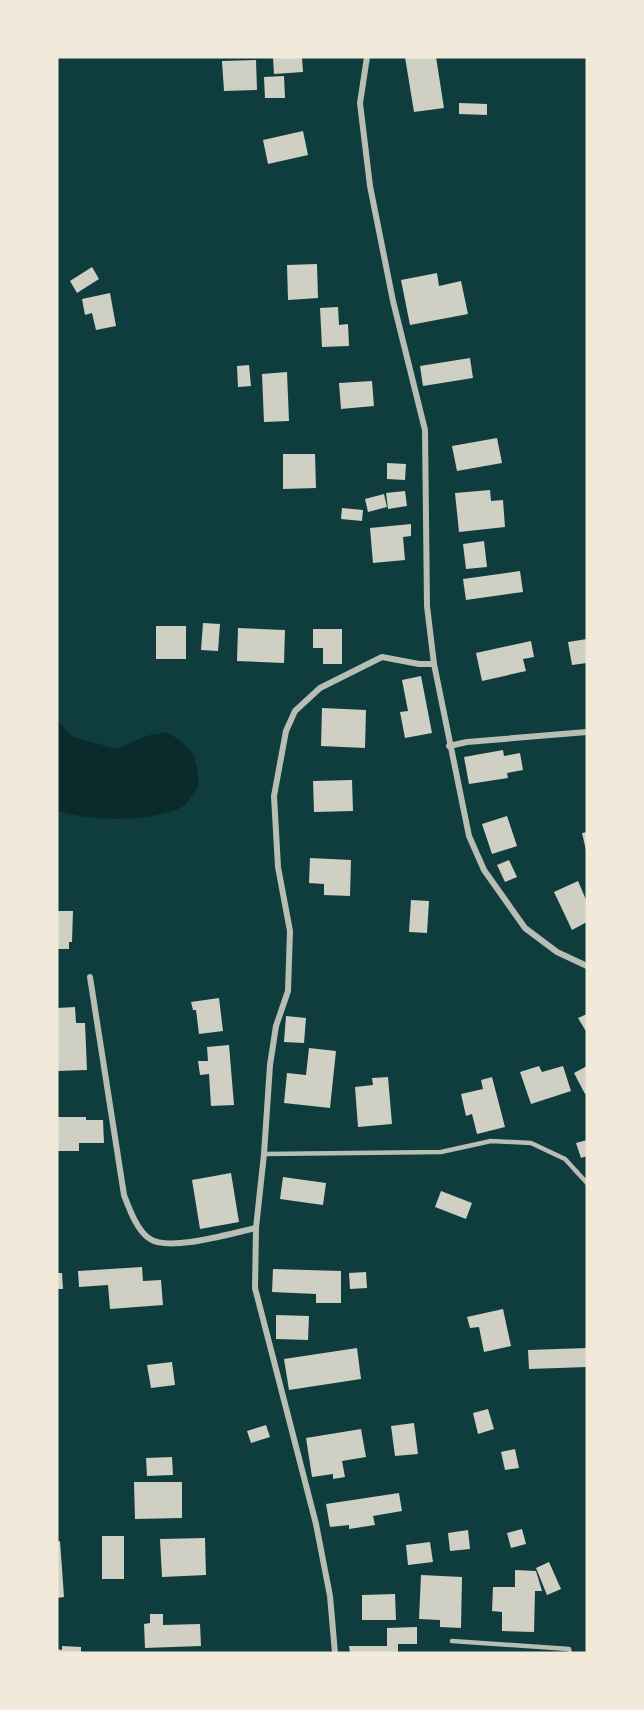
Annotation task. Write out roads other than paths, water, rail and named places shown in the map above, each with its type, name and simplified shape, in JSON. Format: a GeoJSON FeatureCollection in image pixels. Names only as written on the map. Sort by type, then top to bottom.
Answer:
{"type":"FeatureCollection","features":[{"type":"Feature","properties":{"kind":"street"},"geometry":{"type":"LineString","coordinates":[[367,57],[360,103],[370,186],[393,301],[425,430],[427,606],[434,664],[469,836],[484,870],[525,928],[557,952],[587,966]]}},
{"type":"Feature","properties":{"kind":"street"},"geometry":{"type":"LineString","coordinates":[[335,1653],[330,1596],[316,1524],[255,1288],[256,1228],[270,1065],[276,1026],[288,991],[290,931],[278,867],[274,796],[286,731],[295,711],[320,688],[382,657],[419,664],[434,664]]}},
{"type":"Feature","properties":{"kind":"street"},"geometry":{"type":"LineString","coordinates":[[449,746],[467,742],[587,732]]}},
{"type":"Feature","properties":{"kind":"street"},"geometry":{"type":"LineString","coordinates":[[90,977],[124,1195],[131,1216],[148,1239],[165,1245],[256,1228]]}},
{"type":"Feature","properties":{"kind":"lane"},"geometry":{"type":"LineString","coordinates":[[264,1154],[441,1152],[491,1141],[531,1143],[565,1159],[587,1183]]}},
{"type":"Feature","properties":{"kind":"lane"},"geometry":{"type":"LineString","coordinates":[[452,1641],[569,1649],[570,1653]]}},
{"type":"Feature","properties":{"kind":"water"},"geometry":{"type":"Polygon","coordinates":[[[57,720],[73,737],[117,749],[146,736],[167,732],[183,743],[192,753],[197,765],[199,785],[185,805],[154,816],[120,819],[86,817],[57,811],[57,720]]]}}]}
